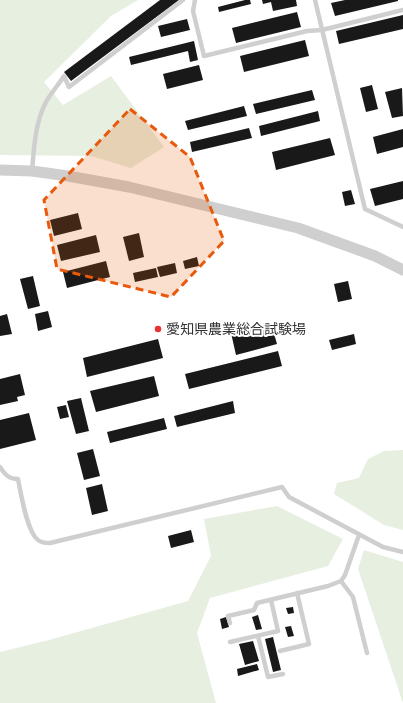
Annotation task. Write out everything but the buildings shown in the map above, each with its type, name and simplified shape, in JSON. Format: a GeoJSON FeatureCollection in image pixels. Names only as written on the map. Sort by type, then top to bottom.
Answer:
{"type":"FeatureCollection","features":[{"type":"Feature","properties":{"kind":"street"},"geometry":{"type":"LineString","coordinates":[[0,170],[32,171],[129,187],[298,228],[376,256],[403,270]]}},
{"type":"Feature","properties":{"kind":"lane"},"geometry":{"type":"LineString","coordinates":[[32,171],[35,139],[39,122],[46,102],[64,76],[69,87],[183,0]]}},
{"type":"Feature","properties":{"kind":"lane"},"geometry":{"type":"LineString","coordinates":[[195,0],[193,11],[204,56],[307,30],[322,30],[403,10]]}},
{"type":"Feature","properties":{"kind":"lane"},"geometry":{"type":"LineString","coordinates":[[315,0],[365,209],[403,227]]}},
{"type":"Feature","properties":{"kind":"lane"},"geometry":{"type":"LineString","coordinates":[[0,467],[7,476],[18,480],[31,530],[39,541],[44,543],[58,542],[282,487],[289,498],[383,547],[403,552]]}},
{"type":"Feature","properties":{"kind":"lane"},"geometry":{"type":"LineString","coordinates":[[230,623],[228,616],[254,610],[257,603],[328,586],[340,581],[345,575],[359,535]]}},
{"type":"Feature","properties":{"kind":"lane"},"geometry":{"type":"LineString","coordinates":[[340,581],[352,597],[367,653]]}},
{"type":"Feature","properties":{"kind":"lane"},"geometry":{"type":"LineString","coordinates":[[280,651],[309,644],[297,593]]}},
{"type":"Feature","properties":{"kind":"lane"},"geometry":{"type":"LineString","coordinates":[[230,642],[278,631],[271,600]]}},
{"type":"Feature","properties":{"kind":"lane"},"geometry":{"type":"LineString","coordinates":[[258,636],[268,678],[283,674]]}},
{"type":"Feature","properties":{"kind":"highlighted area"},"geometry":{"type":"Polygon","coordinates":[[[130,109],[190,157],[224,241],[171,297],[57,269],[44,200],[130,109]]]}},
{"type":"Feature","properties":{"kind":"green space"},"geometry":{"type":"Polygon","coordinates":[[[0,0],[138,0],[111,16],[44,82],[63,105],[111,76],[164,147],[131,168],[91,156],[0,155],[0,0]]]}},
{"type":"Feature","properties":{"kind":"green space"},"geometry":{"type":"Polygon","coordinates":[[[403,450],[403,530],[384,525],[334,494],[337,483],[359,478],[368,459],[384,451],[403,450]]]}},
{"type":"Feature","properties":{"kind":"green space"},"geometry":{"type":"Polygon","coordinates":[[[277,506],[343,539],[328,566],[210,598],[197,633],[216,703],[0,703],[0,652],[49,640],[188,601],[211,556],[204,519],[277,506]]]}},
{"type":"Feature","properties":{"kind":"green space"},"geometry":{"type":"Polygon","coordinates":[[[364,550],[403,562],[403,703],[358,569],[364,550]]]}},
{"type":"Feature","properties":{"kind":"place","name":"愛知県農業総合試験場"},"geometry":{"type":"Point","coordinates":[158,329]}}]}
